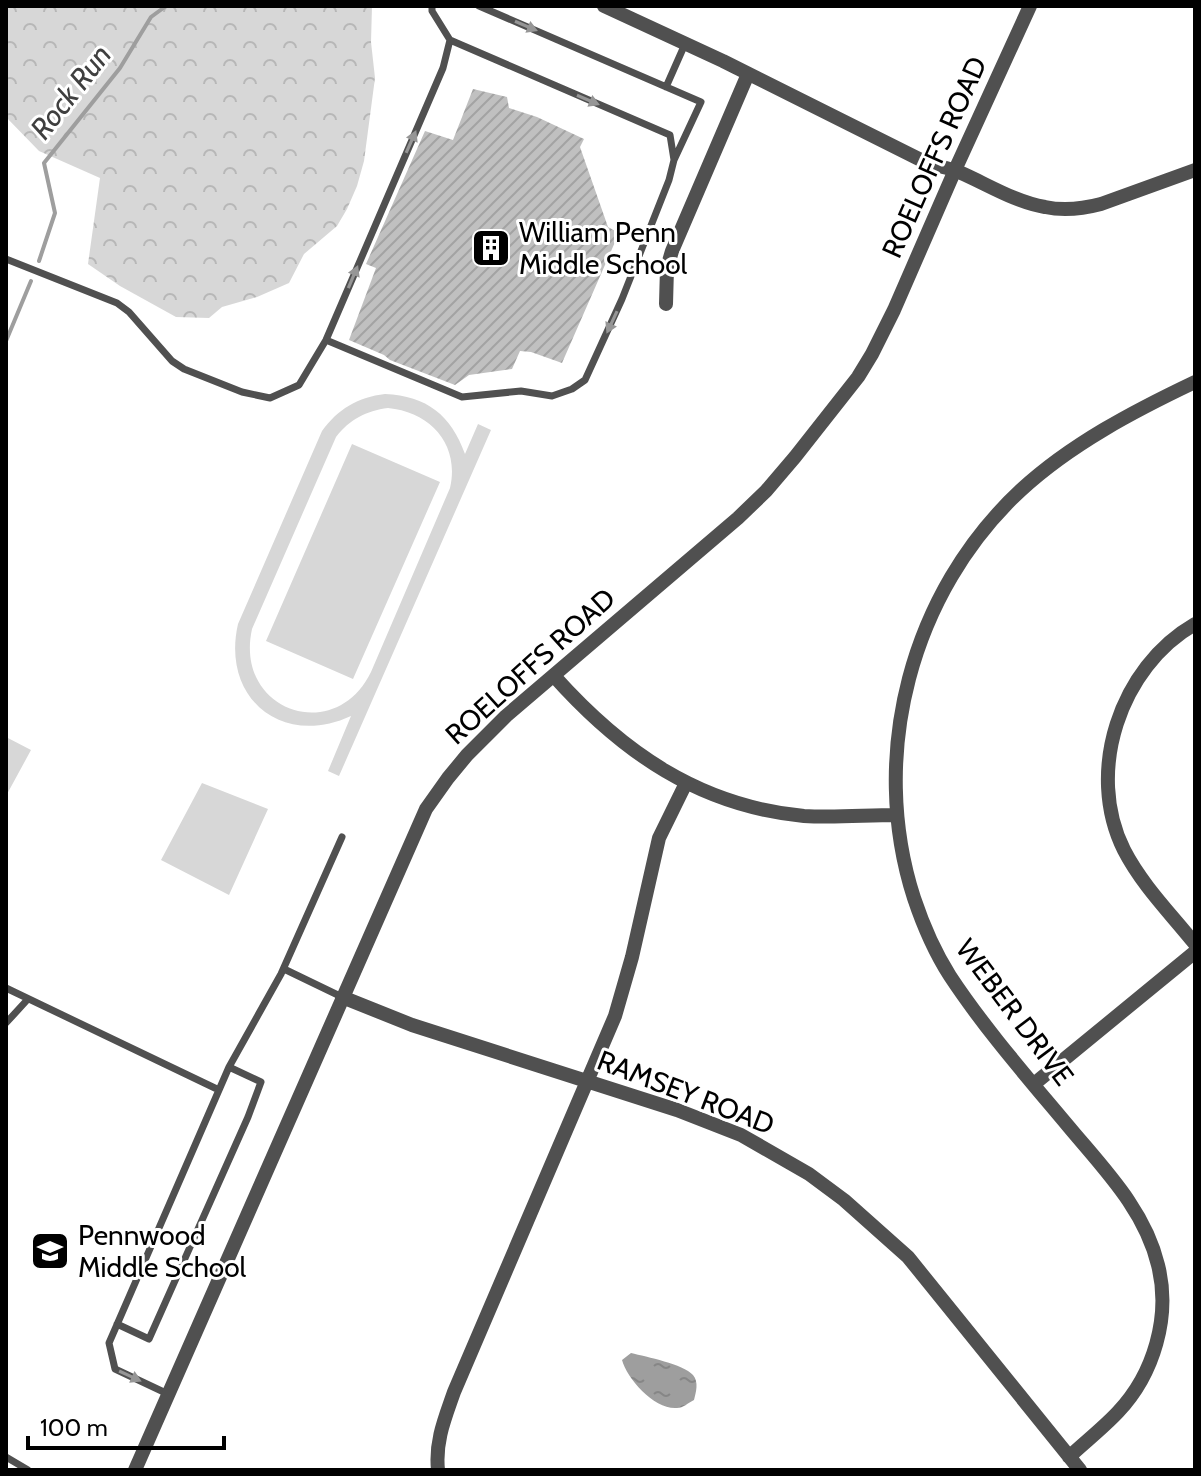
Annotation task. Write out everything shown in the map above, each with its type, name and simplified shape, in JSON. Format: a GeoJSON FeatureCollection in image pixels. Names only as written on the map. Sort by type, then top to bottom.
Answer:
{"type":"FeatureCollection","features":[{"type":"Feature","properties":{"kind":"street"},"geometry":{"type":"LineString","coordinates":[[604,6],[929,164],[955,170],[1030,203],[1069,209],[1101,204],[1195,170]]}},
{"type":"Feature","properties":{"kind":"street","name":"ROELOFFS ROAD"},"geometry":{"type":"LineString","coordinates":[[135,1470],[426,809],[448,778],[486,735],[766,491],[858,377],[894,310],[1030,6]]}},
{"type":"Feature","properties":{"kind":"street"},"geometry":{"type":"LineString","coordinates":[[666,304],[667,268],[672,251],[748,74]]}},
{"type":"Feature","properties":{"kind":"street","name":"WEBER DRIVE"},"geometry":{"type":"LineString","coordinates":[[1069,1457],[1118,1413],[1139,1385],[1155,1350],[1160,1330],[1162,1289],[1159,1267],[1154,1249],[1135,1211],[972,1007],[931,942],[900,846],[895,785],[897,744],[912,665],[939,599],[970,547],[1019,492],[1065,455],[1195,382]]}},
{"type":"Feature","properties":{"kind":"street"},"geometry":{"type":"LineString","coordinates":[[1195,624],[1161,650],[1142,672],[1129,694],[1112,740],[1108,784],[1115,829],[1125,852],[1195,944]]}},
{"type":"Feature","properties":{"kind":"street"},"geometry":{"type":"LineString","coordinates":[[554,676],[611,734],[651,764],[700,790],[752,806],[806,816],[896,815]]}},
{"type":"Feature","properties":{"kind":"street"},"geometry":{"type":"LineString","coordinates":[[438,1470],[440,1432],[454,1392],[625,987],[659,838],[686,783]]}},
{"type":"Feature","properties":{"kind":"street"},"geometry":{"type":"LineString","coordinates":[[1034,1084],[1195,952]]}},
{"type":"Feature","properties":{"kind":"street","name":"RAMSEY ROAD"},"geometry":{"type":"LineString","coordinates":[[342,997],[412,1025],[677,1110],[741,1135],[809,1174],[844,1200],[908,1257],[1080,1470]]}},
{"type":"Feature","properties":{"kind":"lane"},"geometry":{"type":"LineString","coordinates":[[432,6],[450,40],[670,135],[674,160]]}},
{"type":"Feature","properties":{"kind":"lane"},"geometry":{"type":"LineString","coordinates":[[326,340],[462,397],[521,391],[552,396],[572,389],[585,380],[622,299],[674,160],[701,102],[479,6]]}},
{"type":"Feature","properties":{"kind":"lane"},"geometry":{"type":"LineString","coordinates":[[6,259],[117,303],[129,312],[172,361],[184,369],[242,392],[270,398],[299,385],[326,340],[443,68],[450,40]]}},
{"type":"Feature","properties":{"kind":"lane"},"geometry":{"type":"LineString","coordinates":[[666,87],[685,44]]}},
{"type":"Feature","properties":{"kind":"lane"},"geometry":{"type":"LineString","coordinates":[[168,1394],[115,1369],[109,1343],[229,1067],[284,969],[342,837]]}},
{"type":"Feature","properties":{"kind":"lane"},"geometry":{"type":"LineString","coordinates":[[284,969],[342,997]]}},
{"type":"Feature","properties":{"kind":"lane"},"geometry":{"type":"LineString","coordinates":[[6,988],[219,1090]]}},
{"type":"Feature","properties":{"kind":"lane"},"geometry":{"type":"LineString","coordinates":[[6,1023],[28,999]]}},
{"type":"Feature","properties":{"kind":"lane"},"geometry":{"type":"LineString","coordinates":[[117,1324],[149,1339],[248,1117],[261,1082],[229,1067]]}},
{"type":"Feature","properties":{"kind":"lane"},"geometry":{"type":"LineString","coordinates":[[6,1457],[28,1470]]}},
{"type":"Feature","properties":{"kind":"green space"},"geometry":{"type":"Polygon","coordinates":[[[6,6],[372,6],[371,42],[375,78],[364,161],[357,186],[337,226],[304,254],[289,283],[222,307],[209,318],[176,317],[120,286],[88,264],[100,178],[39,151],[6,117],[6,6]]]}},
{"type":"Feature","properties":{"kind":"green space"},"geometry":{"type":"Polygon","coordinates":[[[385,394],[413,399],[436,410],[452,428],[465,454],[478,424],[491,430],[339,776],[328,771],[351,716],[326,724],[302,726],[280,720],[262,710],[248,694],[239,674],[235,651],[238,624],[322,431],[349,405],[385,394]],[[388,408],[373,411],[347,425],[336,437],[252,629],[250,657],[258,681],[272,698],[291,709],[313,713],[335,708],[355,695],[371,672],[450,488],[451,458],[439,433],[417,416],[388,408]]]}},
{"type":"Feature","properties":{"kind":"green space"},"geometry":{"type":"Polygon","coordinates":[[[352,444],[440,482],[353,679],[266,641],[352,444]]]}},
{"type":"Feature","properties":{"kind":"green space"},"geometry":{"type":"Polygon","coordinates":[[[6,737],[31,750],[6,796],[6,737]]]}},
{"type":"Feature","properties":{"kind":"green space"},"geometry":{"type":"Polygon","coordinates":[[[202,783],[268,809],[229,895],[161,860],[202,783]]]}},
{"type":"Feature","properties":{"kind":"water"},"geometry":{"type":"Polygon","coordinates":[[[631,1353],[688,1371],[696,1381],[694,1400],[677,1408],[651,1399],[625,1368],[622,1360],[631,1353]]]}},
{"type":"Feature","properties":{"kind":"building","name":"William Penn Middle School"},"geometry":{"type":"Polygon","coordinates":[[[473,89],[507,97],[509,108],[584,139],[580,147],[608,227],[619,233],[562,363],[520,351],[512,369],[469,375],[455,385],[349,340],[376,268],[366,264],[425,131],[453,140],[473,89]]]}},
{"type":"Feature","properties":{"kind":"waterway","name":"Rock Run"},"geometry":{"type":"LineString","coordinates":[[39,261],[55,213],[44,163],[120,68],[151,17],[166,6]]}},
{"type":"Feature","properties":{"kind":"waterway","name":"Rock Run"},"geometry":{"type":"LineString","coordinates":[[6,341],[31,281]]}},
{"type":"Feature","properties":{"kind":"place","name":"William Penn Middle School"},"geometry":{"type":"Point","coordinates":[491,248]}},
{"type":"Feature","properties":{"kind":"place","name":"Pennwood Middle School"},"geometry":{"type":"Point","coordinates":[50,1251]}}]}
